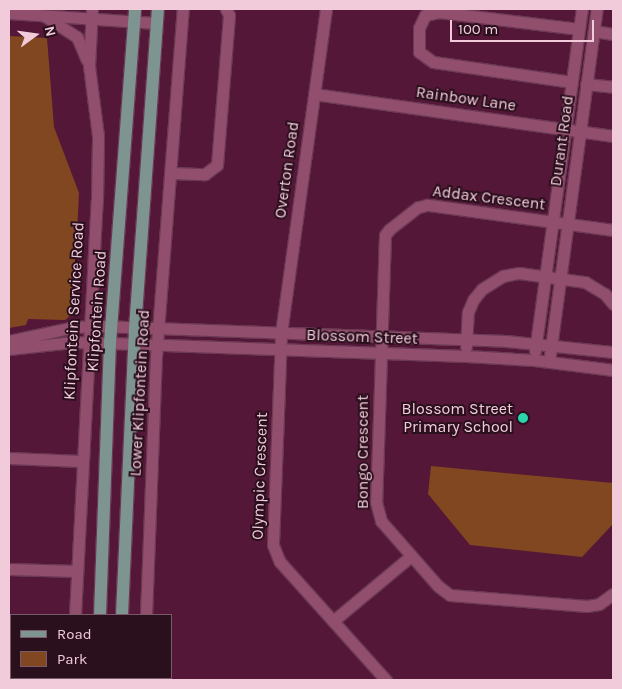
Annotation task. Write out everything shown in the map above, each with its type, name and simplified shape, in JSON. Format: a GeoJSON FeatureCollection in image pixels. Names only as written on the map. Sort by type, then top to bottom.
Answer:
{"type":"FeatureCollection","features":[{"type":"Feature","properties":{"kind":"main road"},"geometry":{"type":"LineString","coordinates":[[122,614],[134,344],[158,9]]}},
{"type":"Feature","properties":{"kind":"main road","name":"Klipfontein Road"},"geometry":{"type":"LineString","coordinates":[[100,614],[110,343],[134,15]]}},
{"type":"Feature","properties":{"kind":"street","name":"Lower Klipfontein Road"},"geometry":{"type":"LineString","coordinates":[[146,614],[158,345],[182,9]]}},
{"type":"Feature","properties":{"kind":"street"},"geometry":{"type":"LineString","coordinates":[[171,173],[206,174],[217,165],[229,15],[226,9]]}},
{"type":"Feature","properties":{"kind":"street","name":"Overton Road"},"geometry":{"type":"LineString","coordinates":[[280,351],[326,9]]}},
{"type":"Feature","properties":{"kind":"street","name":"Durant Road"},"geometry":{"type":"LineString","coordinates":[[534,360],[582,9]]}},
{"type":"Feature","properties":{"kind":"street","name":"Durant Road"},"geometry":{"type":"LineString","coordinates":[[549,362],[597,9]]}},
{"type":"Feature","properties":{"kind":"street"},"geometry":{"type":"LineString","coordinates":[[572,82],[433,62],[419,52],[419,28],[425,16],[439,12],[579,29]]}},
{"type":"Feature","properties":{"kind":"street"},"geometry":{"type":"LineString","coordinates":[[9,14],[91,13],[134,15],[156,23]]}},
{"type":"Feature","properties":{"kind":"street","name":"Klipfontein Service Road"},"geometry":{"type":"LineString","coordinates":[[74,614],[98,153],[89,66],[91,13]]}},
{"type":"Feature","properties":{"kind":"street"},"geometry":{"type":"LineString","coordinates":[[42,15],[76,37],[89,66]]}},
{"type":"Feature","properties":{"kind":"street"},"geometry":{"type":"LineString","coordinates":[[594,31],[613,34]]}},
{"type":"Feature","properties":{"kind":"street"},"geometry":{"type":"LineString","coordinates":[[586,84],[613,87]]}},
{"type":"Feature","properties":{"kind":"street","name":"Rainbow Lane"},"geometry":{"type":"LineString","coordinates":[[314,94],[613,136]]}},
{"type":"Feature","properties":{"kind":"street","name":"Addax Crescent"},"geometry":{"type":"LineString","coordinates":[[381,354],[386,235],[418,207],[427,205],[613,230]]}},
{"type":"Feature","properties":{"kind":"street"},"geometry":{"type":"LineString","coordinates":[[466,356],[468,312],[482,289],[503,276],[518,273],[546,275],[594,285],[613,304]]}},
{"type":"Feature","properties":{"kind":"street","name":"Blossom Street"},"geometry":{"type":"LineString","coordinates":[[9,341],[89,326],[382,339],[536,343],[613,352]]}},
{"type":"Feature","properties":{"kind":"street","name":"Blossom Street"},"geometry":{"type":"LineString","coordinates":[[9,349],[88,342],[280,351],[466,356],[534,360],[613,370]]}},
{"type":"Feature","properties":{"kind":"street","name":"Olympic Crescent"},"geometry":{"type":"LineString","coordinates":[[280,351],[273,544],[280,562],[386,680]]}},
{"type":"Feature","properties":{"kind":"street","name":"Bongo Crescent"},"geometry":{"type":"LineString","coordinates":[[381,354],[377,513],[411,556],[450,595],[587,606],[599,604],[613,594]]}},
{"type":"Feature","properties":{"kind":"street"},"geometry":{"type":"LineString","coordinates":[[9,458],[81,461]]}},
{"type":"Feature","properties":{"kind":"street"},"geometry":{"type":"LineString","coordinates":[[333,621],[411,556]]}},
{"type":"Feature","properties":{"kind":"street"},"geometry":{"type":"LineString","coordinates":[[9,569],[77,571]]}},
{"type":"Feature","properties":{"kind":"green space"},"geometry":{"type":"Polygon","coordinates":[[[9,36],[47,38],[54,127],[79,193],[73,313],[65,320],[28,319],[26,325],[9,328],[9,36]]]}},
{"type":"Feature","properties":{"kind":"green space"},"geometry":{"type":"Polygon","coordinates":[[[431,466],[613,483],[613,524],[582,557],[470,545],[428,494],[431,466]]]}},
{"type":"Feature","properties":{"kind":"place","name":"Blossom Street Primary School"},"geometry":{"type":"Point","coordinates":[523,418]}}]}
